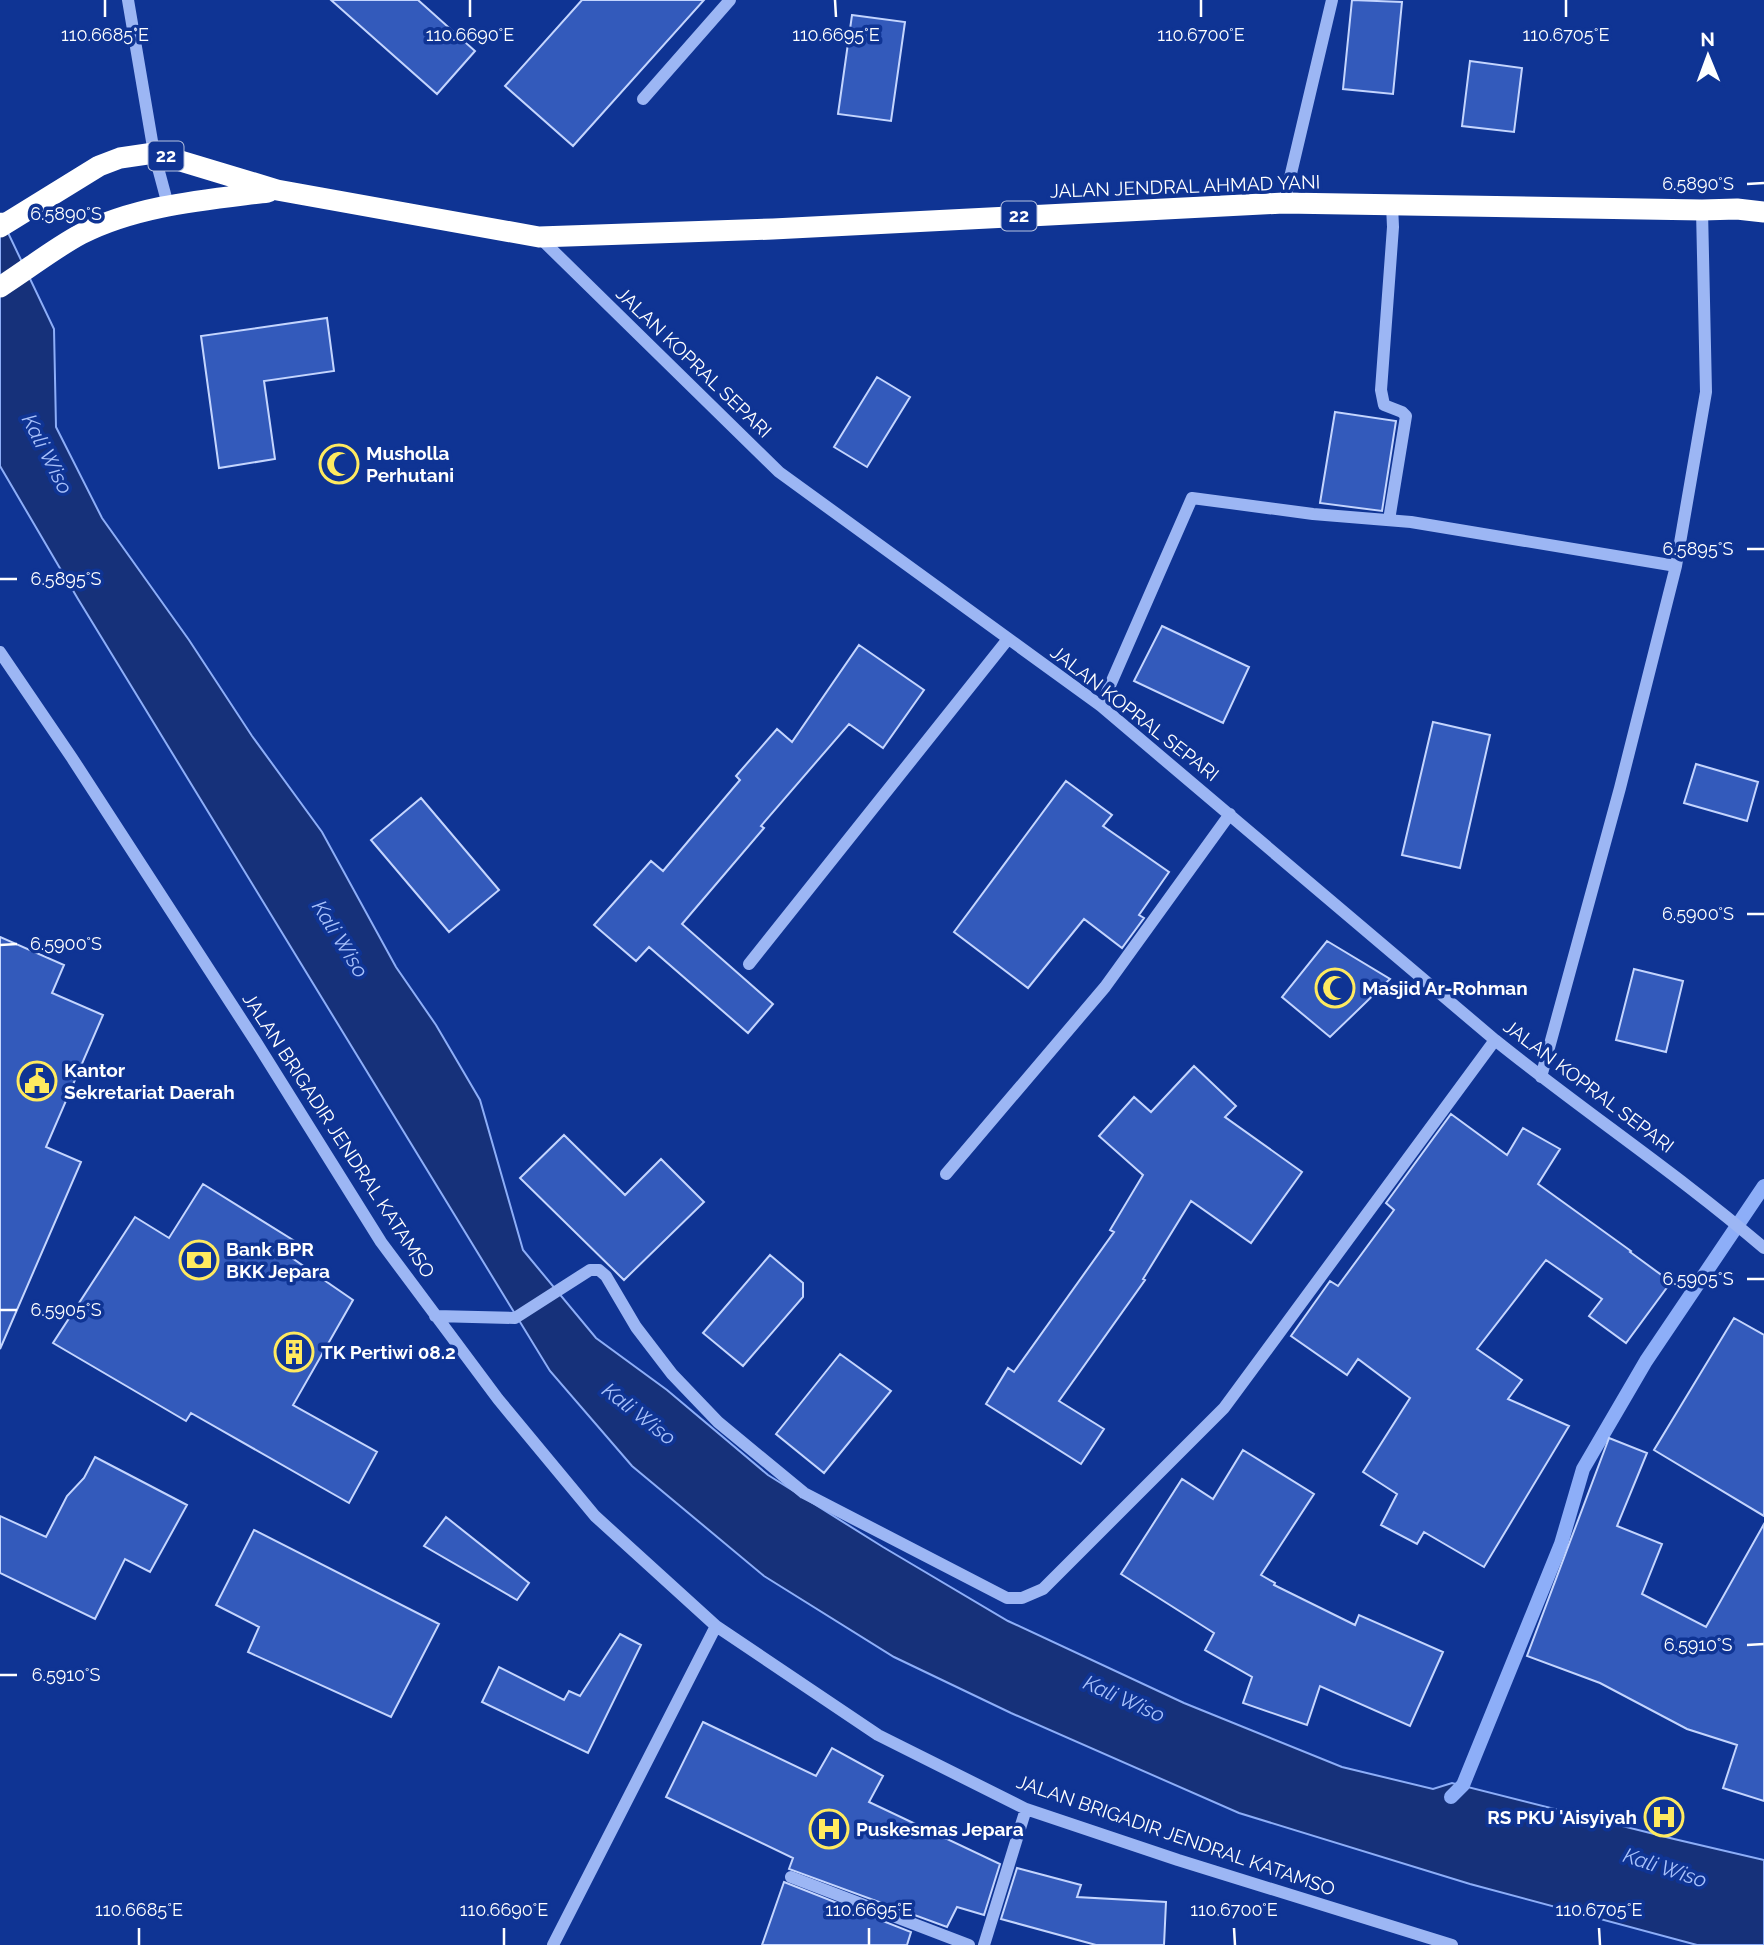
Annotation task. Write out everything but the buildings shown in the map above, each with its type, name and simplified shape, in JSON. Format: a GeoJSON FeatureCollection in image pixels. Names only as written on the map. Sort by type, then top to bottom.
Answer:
{"type":"FeatureCollection","features":[{"type":"Feature","properties":{"kind":"highway","name":"JALAN JENDRAL AHMAD YANI"},"geometry":{"type":"LineString","coordinates":[[0,227],[99,166],[120,158],[154,153],[277,190],[539,237],[773,229],[1284,203],[1737,209],[1764,212]]}},
{"type":"Feature","properties":{"kind":"highway","name":"JALAN JENDRAL AHMAD YANI"},"geometry":{"type":"LineString","coordinates":[[0,287],[81,234],[132,215],[168,205],[277,190]]}},
{"type":"Feature","properties":{"kind":"street"},"geometry":{"type":"LineString","coordinates":[[128,0],[154,153],[168,205]]}},
{"type":"Feature","properties":{"kind":"street"},"geometry":{"type":"LineString","coordinates":[[643,99],[730,0]]}},
{"type":"Feature","properties":{"kind":"street"},"geometry":{"type":"LineString","coordinates":[[1284,203],[1332,0]]}},
{"type":"Feature","properties":{"kind":"street"},"geometry":{"type":"LineString","coordinates":[[1389,520],[1406,416],[1384,405],[1381,390],[1393,227],[1392,205]]}},
{"type":"Feature","properties":{"kind":"street"},"geometry":{"type":"LineString","coordinates":[[1541,1077],[1620,788],[1676,565],[1706,392],[1702,210]]}},
{"type":"Feature","properties":{"kind":"street","name":"JALAN KOPRAL SEPARI"},"geometry":{"type":"LineString","coordinates":[[539,237],[779,472],[1101,706],[1495,1040],[1718,1208],[1764,1248]]}},
{"type":"Feature","properties":{"kind":"street"},"geometry":{"type":"LineString","coordinates":[[1101,706],[1192,498],[1312,514],[1389,520],[1676,565]]}},
{"type":"Feature","properties":{"kind":"street"},"geometry":{"type":"LineString","coordinates":[[749,964],[1008,639]]}},
{"type":"Feature","properties":{"kind":"street","name":"JALAN BRIGADIR JENDRAL KATAMSO"},"geometry":{"type":"LineString","coordinates":[[0,652],[80,769],[381,1242],[435,1316],[498,1399],[595,1516],[716,1626],[878,1735],[1026,1809],[1178,1860],[1452,1945]]}},
{"type":"Feature","properties":{"kind":"street"},"geometry":{"type":"LineString","coordinates":[[946,1174],[1105,987],[1230,814]]}},
{"type":"Feature","properties":{"kind":"street"},"geometry":{"type":"LineString","coordinates":[[435,1316],[515,1318],[590,1270],[599,1270],[606,1276],[636,1327],[672,1374],[719,1422],[804,1493],[1007,1598],[1022,1598],[1043,1589],[1224,1408],[1495,1040]]}},
{"type":"Feature","properties":{"kind":"street"},"geometry":{"type":"LineString","coordinates":[[553,1945],[716,1626]]}},
{"type":"Feature","properties":{"kind":"street"},"geometry":{"type":"LineString","coordinates":[[984,1945],[1026,1809]]}},
{"type":"Feature","properties":{"kind":"street"},"geometry":{"type":"LineString","coordinates":[[791,1877],[969,1945]]}},
{"type":"Feature","properties":{"kind":"water","name":"Kali Wiso"},"geometry":{"type":"Polygon","coordinates":[[[0,216],[54,329],[56,427],[102,518],[189,640],[252,736],[322,832],[396,967],[436,1025],[480,1100],[523,1250],[596,1338],[667,1390],[768,1475],[883,1547],[1008,1621],[1184,1703],[1342,1767],[1433,1789],[1452,1783],[1764,1860],[1764,1945],[1697,1945],[1470,1884],[1239,1813],[1011,1713],[894,1657],[764,1576],[632,1466],[550,1371],[78,599],[0,466],[0,216]]]}},
{"type":"Feature","properties":{"kind":"waterway"},"geometry":{"type":"LineString","coordinates":[[1451,1797],[1463,1785],[1561,1544],[1583,1469],[1646,1361],[1764,1186]]}},
{"type":"Feature","properties":{"kind":"place","name":"Musholla Perhutani"},"geometry":{"type":"Point","coordinates":[339,464]}},
{"type":"Feature","properties":{"kind":"place","name":"Masjid Ar-Rohman"},"geometry":{"type":"Point","coordinates":[1335,988]}},
{"type":"Feature","properties":{"kind":"place","name":"Kantor Sekretariat Daerah"},"geometry":{"type":"Point","coordinates":[37,1081]}},
{"type":"Feature","properties":{"kind":"place","name":"Bank BPR BKK Jepara"},"geometry":{"type":"Point","coordinates":[199,1260]}},
{"type":"Feature","properties":{"kind":"place","name":"TK Pertiwi 08.2"},"geometry":{"type":"Point","coordinates":[294,1352]}},
{"type":"Feature","properties":{"kind":"place","name":"RS PKU 'Aisyiyah"},"geometry":{"type":"Point","coordinates":[1664,1817]}},
{"type":"Feature","properties":{"kind":"place","name":"Puskesmas Jepara"},"geometry":{"type":"Point","coordinates":[829,1829]}}]}
